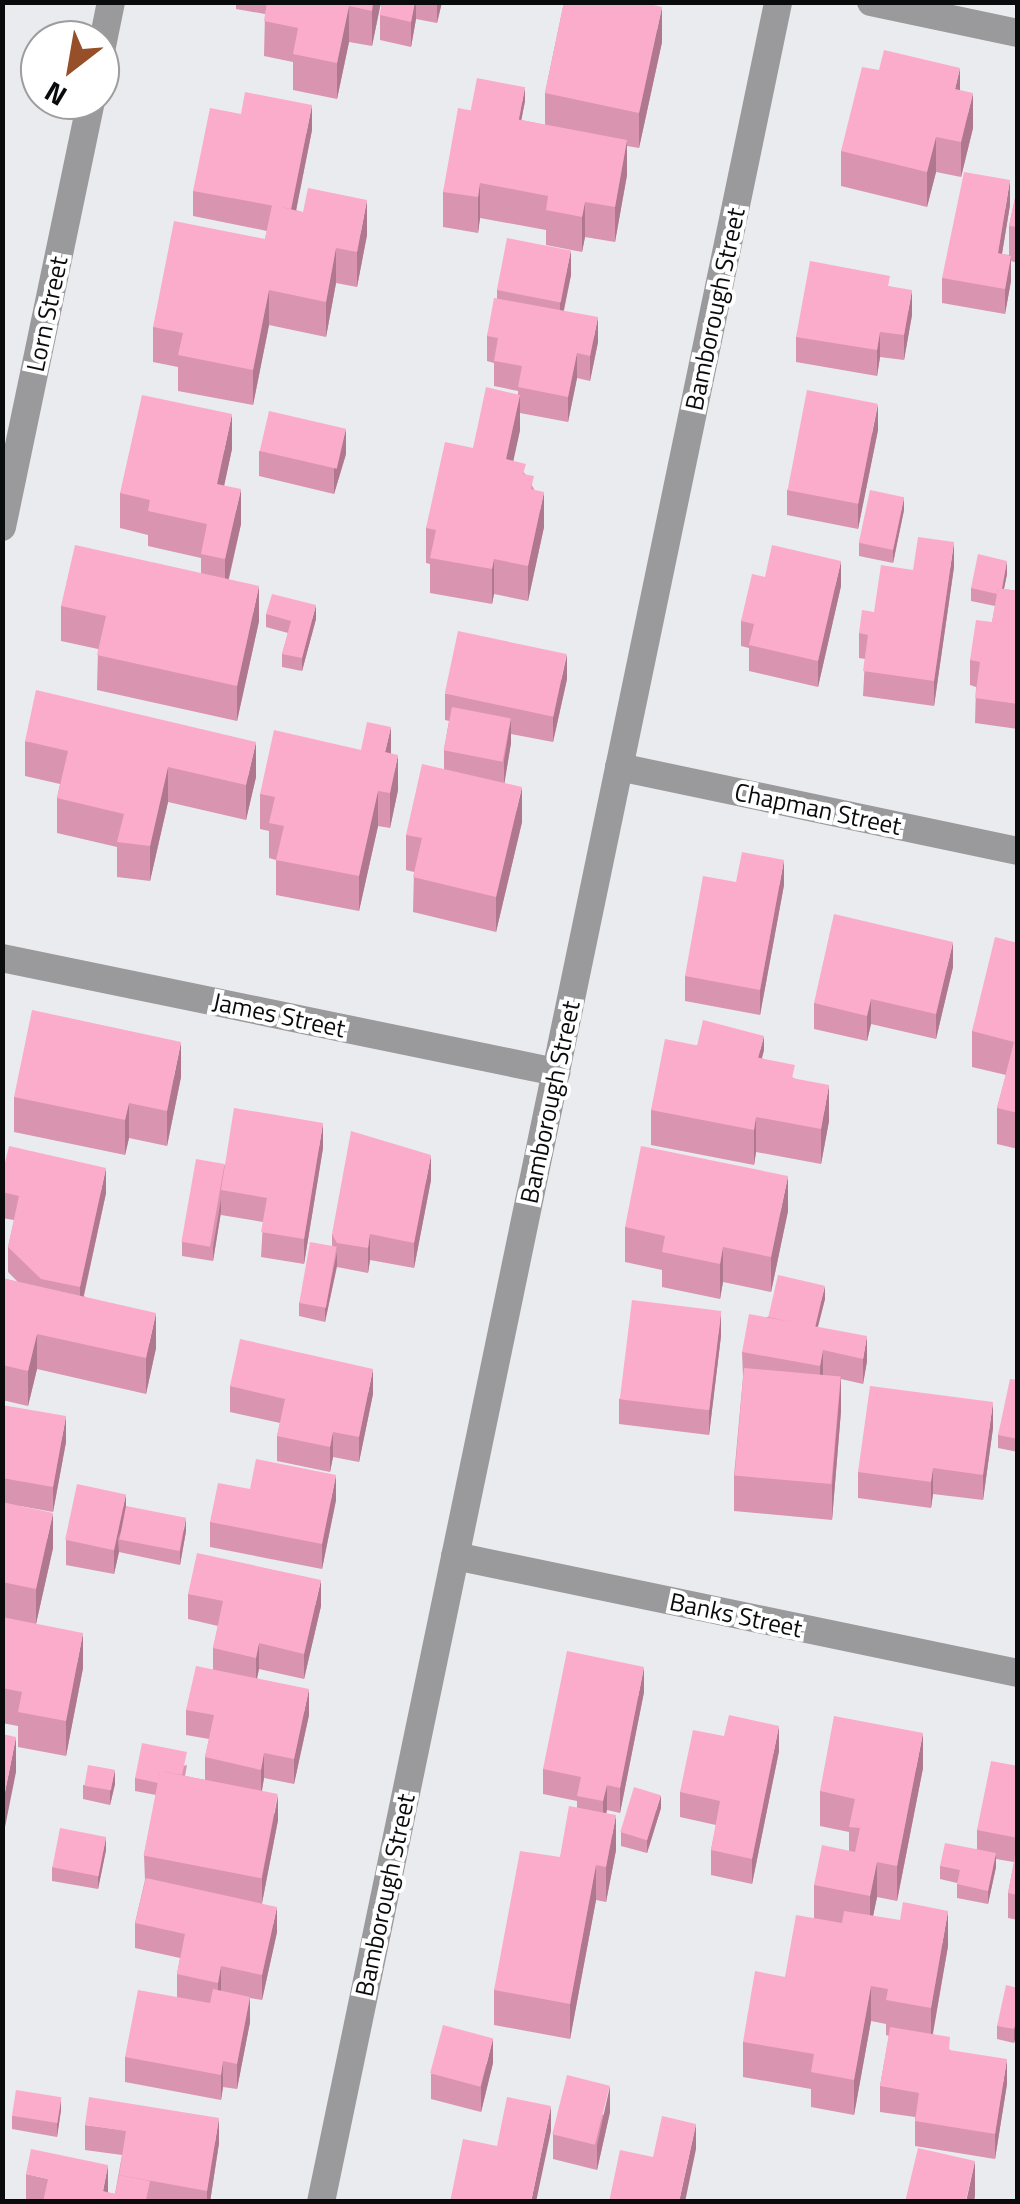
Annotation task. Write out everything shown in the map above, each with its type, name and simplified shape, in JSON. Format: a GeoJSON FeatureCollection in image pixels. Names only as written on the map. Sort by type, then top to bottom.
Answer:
{"type":"FeatureCollection","features":[{"type":"Feature","properties":{"kind":"street","name":"Bamborough Street"},"geometry":{"type":"LineString","coordinates":[[321,2202],[778,2]]}},
{"type":"Feature","properties":{"kind":"street"},"geometry":{"type":"LineString","coordinates":[[871,2],[1018,33]]}},
{"type":"Feature","properties":{"kind":"street","name":"Lorn Street"},"geometry":{"type":"LineString","coordinates":[[2,527],[87,120]]}},
{"type":"Feature","properties":{"kind":"street","name":"Chapman Street"},"geometry":{"type":"LineString","coordinates":[[620,767],[1018,850]]}},
{"type":"Feature","properties":{"kind":"street","name":"James Street"},"geometry":{"type":"LineString","coordinates":[[2,958],[556,1072]]}},
{"type":"Feature","properties":{"kind":"street","name":"Banks Street"},"geometry":{"type":"LineString","coordinates":[[455,1556],[1018,1673]]}},
{"type":"Feature","properties":{"kind":"building"},"geometry":{"type":"Polygon","coordinates":[[[267,2],[373,2],[372,11],[349,6],[337,63],[293,54],[298,28],[264,21],[267,2]]]}},
{"type":"Feature","properties":{"kind":"building"},"geometry":{"type":"Polygon","coordinates":[[[382,2],[415,2],[411,22],[380,15],[382,2]]]}},
{"type":"Feature","properties":{"kind":"building"},"geometry":{"type":"Polygon","coordinates":[[[564,2],[642,2],[662,7],[639,113],[545,93],[564,2]]]}},
{"type":"Feature","properties":{"kind":"building"},"geometry":{"type":"Polygon","coordinates":[[[884,50],[960,68],[955,89],[973,93],[961,142],[936,137],[927,172],[841,151],[862,67],[879,70],[884,50]]]}},
{"type":"Feature","properties":{"kind":"building"},"geometry":{"type":"Polygon","coordinates":[[[477,78],[525,87],[519,121],[471,111],[477,78]]]}},
{"type":"Feature","properties":{"kind":"building"},"geometry":{"type":"Polygon","coordinates":[[[245,92],[312,105],[291,209],[193,191],[210,108],[241,114],[245,92]]]}},
{"type":"Feature","properties":{"kind":"building"},"geometry":{"type":"Polygon","coordinates":[[[458,108],[627,140],[615,207],[585,202],[582,217],[546,210],[548,196],[480,183],[478,197],[443,192],[458,108]]]}},
{"type":"Feature","properties":{"kind":"building"},"geometry":{"type":"Polygon","coordinates":[[[964,172],[1010,180],[998,253],[1011,256],[1005,289],[942,278],[964,172]]]}},
{"type":"Feature","properties":{"kind":"building"},"geometry":{"type":"Polygon","coordinates":[[[1018,184],[1018,227],[1009,226],[1018,184]]]}},
{"type":"Feature","properties":{"kind":"building"},"geometry":{"type":"Polygon","coordinates":[[[308,188],[367,200],[357,252],[336,248],[326,302],[269,290],[253,370],[178,355],[183,333],[153,327],[174,221],[265,239],[272,205],[303,212],[308,188]]]}},
{"type":"Feature","properties":{"kind":"building"},"geometry":{"type":"Polygon","coordinates":[[[507,238],[571,250],[561,302],[497,290],[507,238]]]}},
{"type":"Feature","properties":{"kind":"building"},"geometry":{"type":"Polygon","coordinates":[[[810,261],[890,276],[888,286],[912,290],[904,335],[880,332],[877,350],[796,337],[810,261]]]}},
{"type":"Feature","properties":{"kind":"building"},"geometry":{"type":"Polygon","coordinates":[[[494,298],[598,317],[590,356],[577,353],[568,397],[518,387],[522,366],[494,361],[498,338],[487,336],[494,298]]]}},
{"type":"Feature","properties":{"kind":"building"},"geometry":{"type":"Polygon","coordinates":[[[486,387],[520,395],[506,459],[526,464],[523,474],[534,476],[531,489],[544,492],[528,566],[494,559],[492,569],[430,558],[436,530],[426,528],[445,442],[473,448],[486,387]]]}},
{"type":"Feature","properties":{"kind":"building"},"geometry":{"type":"Polygon","coordinates":[[[807,390],[878,404],[858,504],[788,490],[807,390]]]}},
{"type":"Feature","properties":{"kind":"building"},"geometry":{"type":"Polygon","coordinates":[[[142,395],[232,414],[217,484],[241,489],[225,559],[201,554],[207,524],[148,511],[150,500],[120,493],[142,395]]]}},
{"type":"Feature","properties":{"kind":"building"},"geometry":{"type":"Polygon","coordinates":[[[269,411],[346,429],[337,469],[260,451],[269,411]]]}},
{"type":"Feature","properties":{"kind":"building"},"geometry":{"type":"Polygon","coordinates":[[[870,490],[904,497],[893,550],[859,543],[870,490]]]}},
{"type":"Feature","properties":{"kind":"building"},"geometry":{"type":"Polygon","coordinates":[[[918,537],[954,542],[934,681],[863,671],[868,635],[859,633],[862,610],[874,612],[881,565],[913,570],[918,537]]]}},
{"type":"Feature","properties":{"kind":"building"},"geometry":{"type":"Polygon","coordinates":[[[75,545],[259,586],[237,686],[97,655],[106,616],[61,606],[75,545]]]}},
{"type":"Feature","properties":{"kind":"building"},"geometry":{"type":"Polygon","coordinates":[[[772,545],[841,561],[818,661],[749,645],[754,624],[741,621],[752,574],[765,577],[772,545]]]}},
{"type":"Feature","properties":{"kind":"building"},"geometry":{"type":"Polygon","coordinates":[[[978,554],[1007,561],[1002,589],[998,588],[997,594],[971,588],[978,554]]]}},
{"type":"Feature","properties":{"kind":"building"},"geometry":{"type":"Polygon","coordinates":[[[998,588],[1018,591],[1018,704],[975,698],[980,662],[970,660],[976,620],[992,622],[998,588]]]}},
{"type":"Feature","properties":{"kind":"building"},"geometry":{"type":"Polygon","coordinates":[[[272,594],[316,605],[302,658],[282,654],[291,621],[266,614],[272,594]]]}},
{"type":"Feature","properties":{"kind":"building"},"geometry":{"type":"Polygon","coordinates":[[[458,631],[567,654],[553,717],[445,694],[458,631]]]}},
{"type":"Feature","properties":{"kind":"building"},"geometry":{"type":"Polygon","coordinates":[[[36,690],[256,742],[246,785],[168,767],[150,846],[117,842],[124,814],[57,798],[68,751],[25,741],[36,690]]]}},
{"type":"Feature","properties":{"kind":"building"},"geometry":{"type":"Polygon","coordinates":[[[452,707],[511,718],[503,762],[444,750],[452,707]]]}},
{"type":"Feature","properties":{"kind":"building"},"geometry":{"type":"Polygon","coordinates":[[[367,722],[391,727],[385,752],[398,755],[390,793],[378,791],[359,876],[276,860],[284,826],[269,823],[275,797],[260,794],[274,730],[361,750],[367,722]]]}},
{"type":"Feature","properties":{"kind":"building"},"geometry":{"type":"Polygon","coordinates":[[[422,764],[522,787],[496,897],[413,877],[422,838],[406,835],[422,764]]]}},
{"type":"Feature","properties":{"kind":"building"},"geometry":{"type":"Polygon","coordinates":[[[742,852],[784,860],[760,990],[685,976],[703,876],[736,882],[742,852]]]}},
{"type":"Feature","properties":{"kind":"building"},"geometry":{"type":"Polygon","coordinates":[[[834,914],[953,942],[936,1014],[871,999],[867,1016],[814,1003],[834,914]]]}},
{"type":"Feature","properties":{"kind":"building"},"geometry":{"type":"Polygon","coordinates":[[[995,937],[1018,943],[1018,1113],[997,1108],[1014,1042],[972,1031],[995,937]]]}},
{"type":"Feature","properties":{"kind":"building"},"geometry":{"type":"Polygon","coordinates":[[[32,1010],[181,1042],[167,1111],[129,1103],[125,1120],[14,1097],[32,1010]]]}},
{"type":"Feature","properties":{"kind":"building"},"geometry":{"type":"Polygon","coordinates":[[[703,1020],[764,1036],[758,1058],[697,1046],[703,1020]]]}},
{"type":"Feature","properties":{"kind":"building"},"geometry":{"type":"Polygon","coordinates":[[[665,1039],[795,1065],[792,1078],[829,1085],[821,1129],[756,1117],[754,1130],[651,1110],[665,1039]]]}},
{"type":"Feature","properties":{"kind":"building"},"geometry":{"type":"Polygon","coordinates":[[[234,1108],[323,1123],[304,1239],[261,1232],[267,1198],[221,1190],[234,1108]]]}},
{"type":"Feature","properties":{"kind":"building"},"geometry":{"type":"Polygon","coordinates":[[[351,1131],[431,1155],[414,1243],[370,1234],[368,1248],[337,1243],[332,1234],[351,1131]]]}},
{"type":"Feature","properties":{"kind":"building"},"geometry":{"type":"Polygon","coordinates":[[[9,1146],[106,1168],[80,1287],[41,1279],[8,1247],[19,1196],[2,1192],[9,1146]]]}},
{"type":"Feature","properties":{"kind":"building"},"geometry":{"type":"Polygon","coordinates":[[[641,1146],[788,1176],[771,1257],[723,1247],[720,1264],[662,1252],[665,1236],[625,1227],[641,1146]]]}},
{"type":"Feature","properties":{"kind":"building"},"geometry":{"type":"Polygon","coordinates":[[[196,1159],[225,1164],[210,1247],[181,1242],[196,1159]]]}},
{"type":"Feature","properties":{"kind":"building"},"geometry":{"type":"Polygon","coordinates":[[[310,1242],[337,1247],[326,1308],[299,1303],[310,1242]]]}},
{"type":"Feature","properties":{"kind":"building"},"geometry":{"type":"Polygon","coordinates":[[[778,1275],[825,1286],[815,1328],[768,1317],[778,1275]]]}},
{"type":"Feature","properties":{"kind":"building"},"geometry":{"type":"Polygon","coordinates":[[[2,1278],[156,1313],[146,1358],[37,1334],[28,1371],[2,1365],[2,1278]]]}},
{"type":"Feature","properties":{"kind":"building"},"geometry":{"type":"Polygon","coordinates":[[[632,1300],[721,1311],[709,1410],[620,1399],[632,1300]]]}},
{"type":"Feature","properties":{"kind":"building"},"geometry":{"type":"Polygon","coordinates":[[[749,1314],[867,1336],[863,1359],[823,1350],[820,1366],[742,1352],[749,1314]]]}},
{"type":"Feature","properties":{"kind":"building"},"geometry":{"type":"Polygon","coordinates":[[[240,1339],[373,1369],[359,1437],[333,1432],[330,1447],[277,1436],[285,1399],[230,1386],[240,1339]]]}},
{"type":"Feature","properties":{"kind":"building"},"geometry":{"type":"Polygon","coordinates":[[[744,1368],[841,1376],[831,1484],[735,1476],[744,1368]]]}},
{"type":"Feature","properties":{"kind":"building"},"geometry":{"type":"Polygon","coordinates":[[[1010,1379],[1018,1380],[1018,1439],[998,1435],[1010,1379]]]}},
{"type":"Feature","properties":{"kind":"building"},"geometry":{"type":"Polygon","coordinates":[[[870,1386],[993,1402],[983,1475],[933,1468],[931,1482],[858,1472],[870,1386]]]}},
{"type":"Feature","properties":{"kind":"building"},"geometry":{"type":"Polygon","coordinates":[[[2,1405],[66,1416],[53,1487],[2,1478],[2,1405]]]}},
{"type":"Feature","properties":{"kind":"building"},"geometry":{"type":"Polygon","coordinates":[[[256,1459],[336,1475],[322,1544],[210,1522],[218,1483],[250,1489],[256,1459]]]}},
{"type":"Feature","properties":{"kind":"building"},"geometry":{"type":"Polygon","coordinates":[[[77,1484],[126,1494],[114,1550],[65,1540],[77,1484]]]}},
{"type":"Feature","properties":{"kind":"building"},"geometry":{"type":"Polygon","coordinates":[[[2,1502],[53,1513],[36,1589],[2,1582],[2,1502]]]}},
{"type":"Feature","properties":{"kind":"building"},"geometry":{"type":"Polygon","coordinates":[[[126,1506],[186,1518],[179,1551],[120,1539],[126,1506]]]}},
{"type":"Feature","properties":{"kind":"building"},"geometry":{"type":"Polygon","coordinates":[[[197,1553],[321,1580],[304,1654],[259,1643],[256,1658],[213,1648],[223,1601],[188,1594],[197,1553]]]}},
{"type":"Feature","properties":{"kind":"building"},"geometry":{"type":"Polygon","coordinates":[[[2,1617],[83,1633],[66,1721],[18,1712],[22,1692],[2,1688],[2,1617]]]}},
{"type":"Feature","properties":{"kind":"building"},"geometry":{"type":"Polygon","coordinates":[[[567,1651],[644,1667],[620,1788],[607,1785],[603,1801],[577,1796],[581,1777],[543,1769],[567,1651]]]}},
{"type":"Feature","properties":{"kind":"building"},"geometry":{"type":"Polygon","coordinates":[[[196,1666],[309,1689],[294,1759],[264,1753],[261,1770],[205,1757],[214,1715],[186,1710],[196,1666]]]}},
{"type":"Feature","properties":{"kind":"building"},"geometry":{"type":"Polygon","coordinates":[[[729,1715],[779,1726],[752,1859],[711,1850],[720,1801],[680,1792],[693,1730],[724,1736],[729,1715]]]}},
{"type":"Feature","properties":{"kind":"building"},"geometry":{"type":"Polygon","coordinates":[[[834,1716],[923,1733],[897,1866],[877,1862],[870,1896],[814,1885],[822,1845],[855,1852],[860,1828],[849,1827],[855,1799],[820,1791],[834,1716]]]}},
{"type":"Feature","properties":{"kind":"building"},"geometry":{"type":"Polygon","coordinates":[[[2,1734],[16,1737],[2,1807],[2,1734]]]}},
{"type":"Feature","properties":{"kind":"building"},"geometry":{"type":"Polygon","coordinates":[[[142,1743],[187,1752],[182,1775],[160,1771],[158,1783],[135,1778],[142,1743]]]}},
{"type":"Feature","properties":{"kind":"building"},"geometry":{"type":"Polygon","coordinates":[[[991,1761],[1018,1766],[1018,1838],[977,1830],[991,1761]]]}},
{"type":"Feature","properties":{"kind":"building"},"geometry":{"type":"Polygon","coordinates":[[[88,1765],[115,1770],[111,1790],[84,1786],[88,1765]]]}},
{"type":"Feature","properties":{"kind":"building"},"geometry":{"type":"Polygon","coordinates":[[[160,1771],[278,1794],[261,1878],[144,1855],[160,1771]]]}},
{"type":"Feature","properties":{"kind":"building"},"geometry":{"type":"Polygon","coordinates":[[[634,1787],[661,1795],[647,1840],[620,1832],[634,1787]]]}},
{"type":"Feature","properties":{"kind":"building"},"geometry":{"type":"Polygon","coordinates":[[[569,1806],[616,1815],[606,1867],[596,1865],[570,2004],[494,1990],[520,1851],[560,1857],[569,1806]]]}},
{"type":"Feature","properties":{"kind":"building"},"geometry":{"type":"Polygon","coordinates":[[[60,1828],[106,1837],[99,1876],[52,1867],[60,1828]]]}},
{"type":"Feature","properties":{"kind":"building"},"geometry":{"type":"Polygon","coordinates":[[[1018,1842],[1018,1895],[1008,1893],[1018,1842]]]}},
{"type":"Feature","properties":{"kind":"building"},"geometry":{"type":"Polygon","coordinates":[[[945,1843],[996,1853],[988,1891],[957,1884],[960,1870],[940,1866],[945,1843]]]}},
{"type":"Feature","properties":{"kind":"building"},"geometry":{"type":"Polygon","coordinates":[[[146,1878],[277,1907],[262,1975],[221,1966],[218,1983],[177,1974],[185,1934],[135,1923],[146,1878]]]}},
{"type":"Feature","properties":{"kind":"building"},"geometry":{"type":"Polygon","coordinates":[[[903,1902],[948,1911],[931,2008],[886,2000],[888,1989],[871,1986],[854,2080],[811,2072],[814,2054],[743,2042],[755,1971],[785,1977],[796,1915],[842,1923],[844,1911],[900,1920],[903,1902]]]}},
{"type":"Feature","properties":{"kind":"building"},"geometry":{"type":"Polygon","coordinates":[[[1006,1985],[1018,1988],[1014,2029],[997,2026],[1006,1985]]]}},
{"type":"Feature","properties":{"kind":"building"},"geometry":{"type":"Polygon","coordinates":[[[213,1989],[250,1997],[237,2064],[223,2061],[221,2075],[125,2057],[138,1990],[210,2003],[213,1989]]]}},
{"type":"Feature","properties":{"kind":"building"},"geometry":{"type":"Polygon","coordinates":[[[443,2025],[493,2038],[480,2087],[430,2073],[443,2025]]]}},
{"type":"Feature","properties":{"kind":"building"},"geometry":{"type":"Polygon","coordinates":[[[890,2027],[950,2037],[949,2050],[1007,2059],[995,2134],[915,2121],[919,2093],[880,2086],[890,2027]]]}},
{"type":"Feature","properties":{"kind":"building"},"geometry":{"type":"Polygon","coordinates":[[[567,2075],[610,2086],[595,2145],[552,2134],[567,2075]]]}},
{"type":"Feature","properties":{"kind":"building"},"geometry":{"type":"Polygon","coordinates":[[[16,2090],[61,2097],[57,2123],[12,2116],[16,2090]]]}},
{"type":"Feature","properties":{"kind":"building"},"geometry":{"type":"Polygon","coordinates":[[[89,2097],[219,2118],[207,2191],[119,2175],[126,2131],[85,2125],[89,2097]]]}},
{"type":"Feature","properties":{"kind":"building"},"geometry":{"type":"Polygon","coordinates":[[[507,2097],[551,2106],[531,2202],[450,2202],[463,2139],[497,2146],[507,2097]]]}},
{"type":"Feature","properties":{"kind":"building"},"geometry":{"type":"Polygon","coordinates":[[[662,2116],[696,2124],[679,2202],[609,2202],[620,2150],[653,2157],[662,2116]]]}},
{"type":"Feature","properties":{"kind":"building"},"geometry":{"type":"Polygon","coordinates":[[[918,2148],[975,2161],[966,2200],[972,2202],[905,2202],[918,2148]]]}},
{"type":"Feature","properties":{"kind":"building"},"geometry":{"type":"Polygon","coordinates":[[[31,2149],[108,2165],[103,2191],[115,2194],[119,2175],[150,2181],[146,2200],[152,2202],[43,2202],[48,2179],[26,2174],[31,2149]]]}}]}
